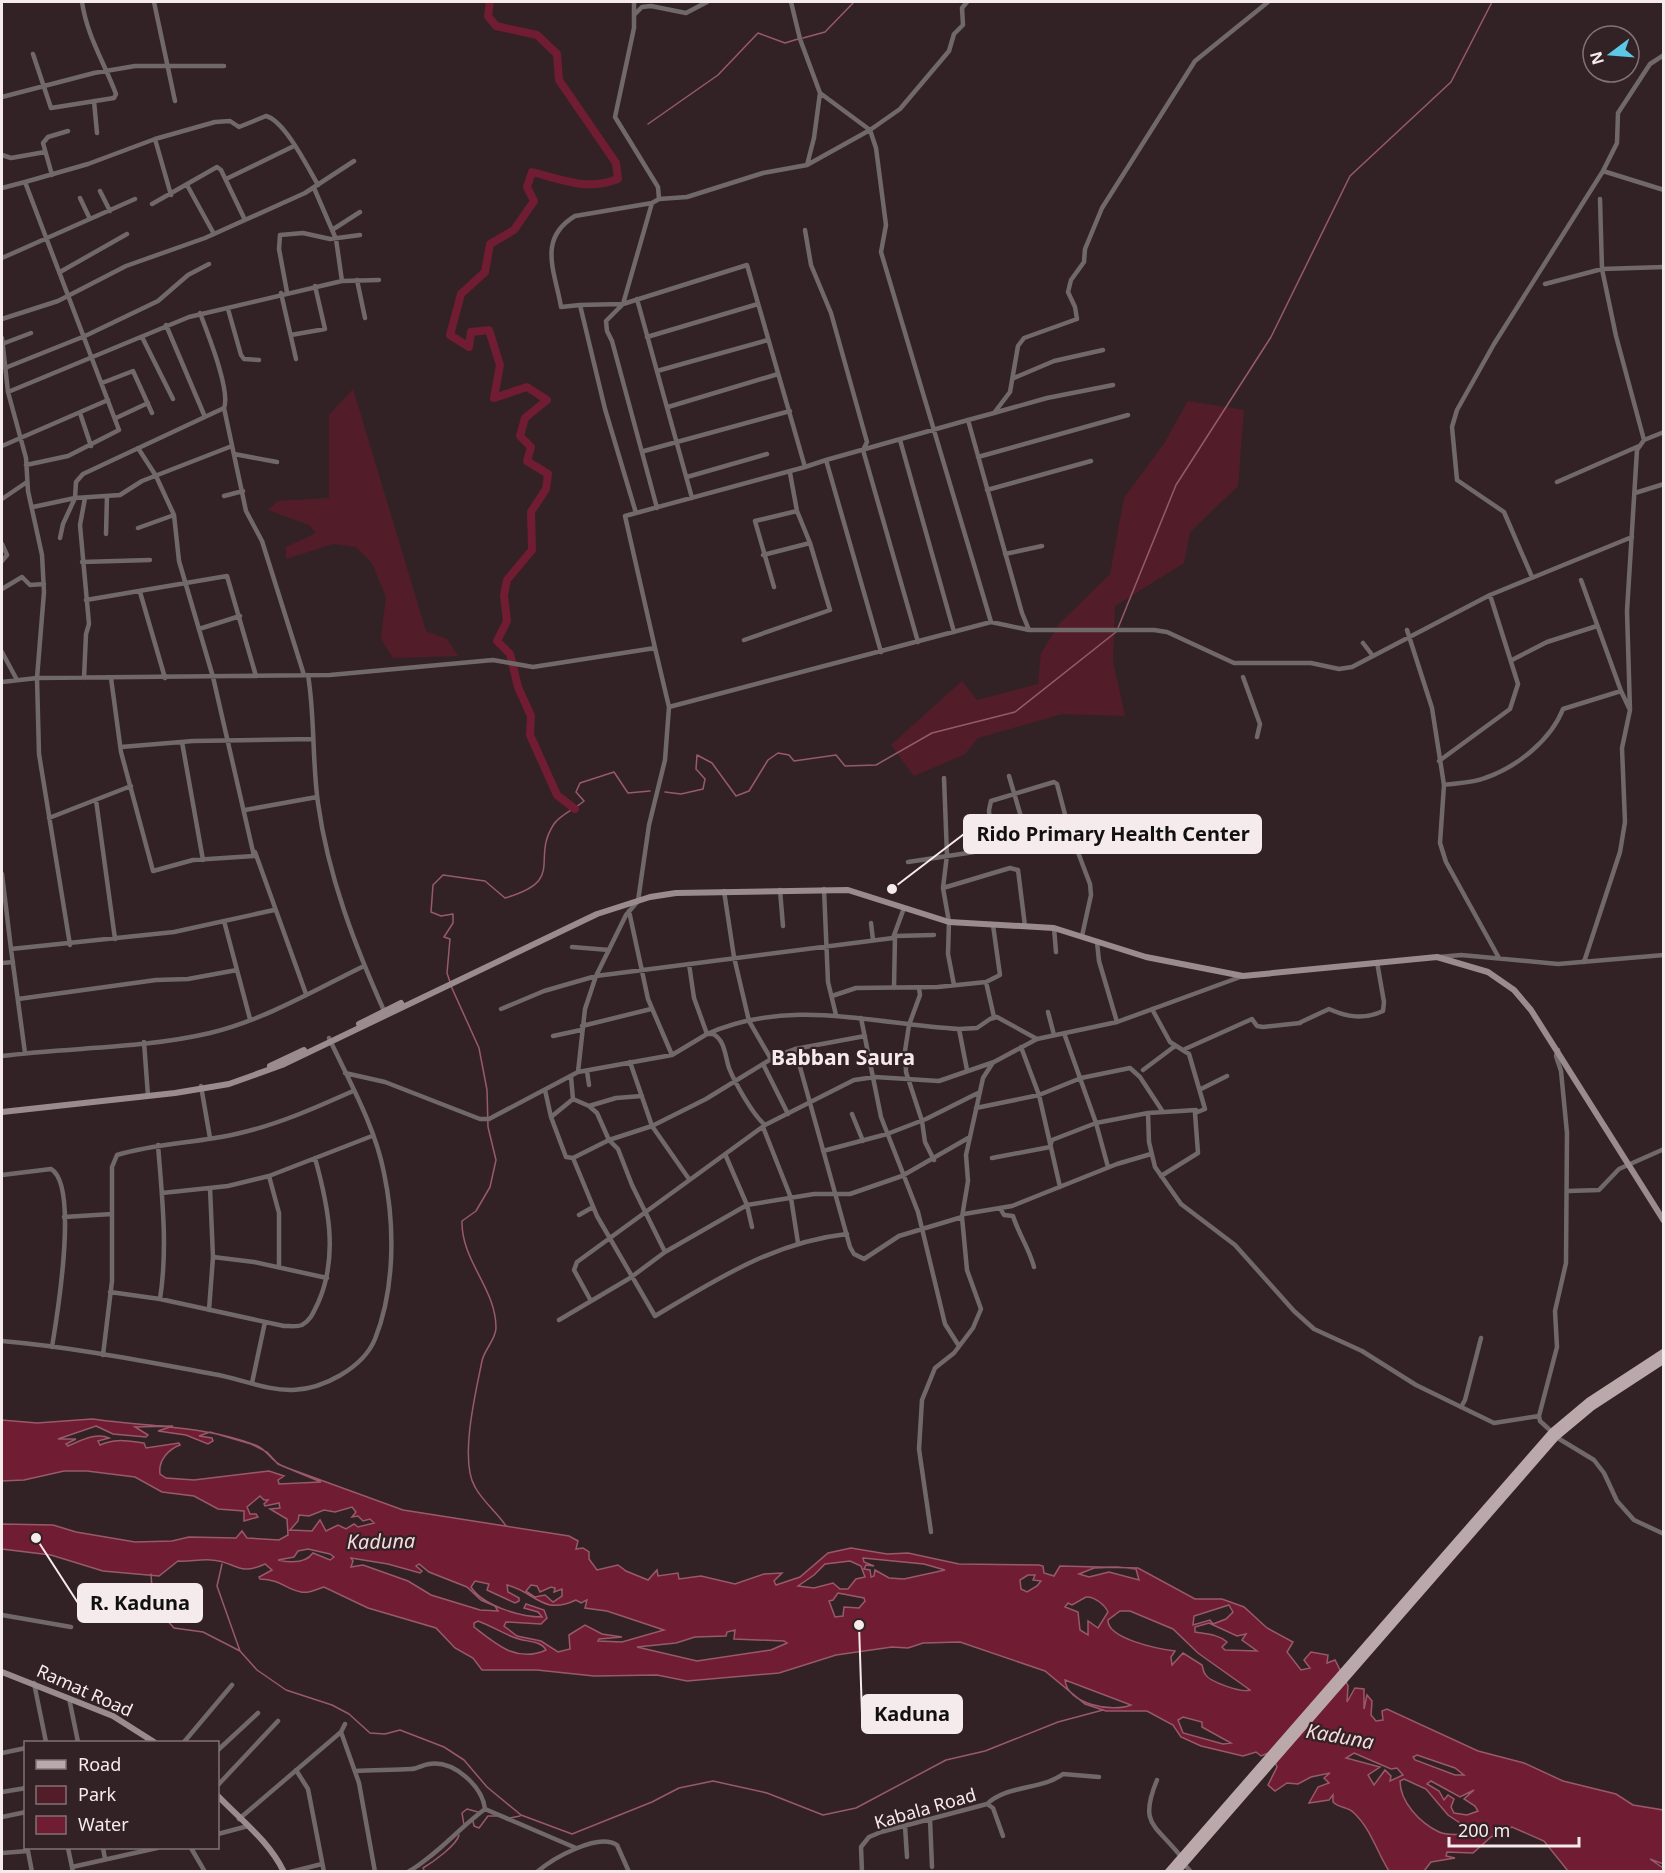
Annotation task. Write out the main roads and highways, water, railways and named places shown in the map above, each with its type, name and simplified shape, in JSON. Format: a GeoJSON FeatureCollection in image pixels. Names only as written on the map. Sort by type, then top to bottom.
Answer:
{"type":"FeatureCollection","features":[{"type":"Feature","properties":{"kind":"main road"},"geometry":{"type":"LineString","coordinates":[[2,1110],[201,1087],[265,1069],[330,1040],[586,915],[620,903],[676,894],[824,889],[865,894],[949,922],[1054,928],[1146,957],[1243,976],[1437,957],[1474,966],[1502,981],[1531,1010],[1664,1221]]}},
{"type":"Feature","properties":{"kind":"main road"},"geometry":{"type":"LineString","coordinates":[[1177,1872],[1183,1861],[1554,1434],[1589,1401],[1664,1352]]}},
{"type":"Feature","properties":{"kind":"main road"},"geometry":{"type":"LineString","coordinates":[[1554,1434],[1664,1360]]}},
{"type":"Feature","properties":{"kind":"main road","name":"Ramat Road"},"geometry":{"type":"LineString","coordinates":[[2,1672],[113,1716],[151,1741]]}},
{"type":"Feature","properties":{"kind":"main road"},"geometry":{"type":"LineString","coordinates":[[219,1797],[239,1819],[258,1832],[284,1872]]}},
{"type":"Feature","properties":{"kind":"main road"},"geometry":{"type":"LineString","coordinates":[[1168,1872],[1183,1861]]}},
{"type":"Feature","properties":{"kind":"water"},"geometry":{"type":"Polygon","coordinates":[[[92,1419],[162,1426],[135,1427],[148,1435],[146,1437],[113,1434],[96,1426],[58,1439],[76,1439],[66,1444],[68,1446],[99,1436],[109,1438],[98,1441],[100,1445],[111,1441],[127,1441],[144,1443],[146,1448],[179,1443],[180,1445],[165,1456],[161,1464],[160,1474],[166,1478],[194,1480],[269,1471],[284,1476],[278,1480],[279,1484],[321,1482],[286,1467],[403,1510],[569,1536],[578,1541],[576,1549],[583,1548],[589,1552],[589,1559],[597,1570],[618,1565],[648,1580],[657,1570],[658,1576],[678,1573],[679,1579],[701,1576],[735,1584],[764,1574],[782,1573],[774,1581],[776,1585],[800,1577],[828,1553],[851,1548],[887,1554],[908,1553],[959,1564],[1039,1565],[1043,1566],[1044,1573],[1054,1576],[1060,1566],[1110,1567],[1094,1568],[1079,1574],[1089,1577],[1109,1572],[1139,1580],[1136,1569],[1123,1568],[1138,1568],[1195,1599],[1222,1599],[1244,1607],[1267,1628],[1293,1642],[1287,1652],[1301,1670],[1310,1668],[1304,1660],[1311,1652],[1328,1655],[1327,1663],[1335,1660],[1348,1686],[1347,1702],[1355,1688],[1364,1689],[1364,1709],[1367,1695],[1372,1701],[1371,1715],[1376,1721],[1383,1720],[1382,1711],[1387,1709],[1478,1751],[1524,1763],[1563,1781],[1616,1794],[1633,1805],[1663,1810],[1663,1864],[1650,1859],[1663,1868],[1663,1871],[1568,1871],[1544,1841],[1512,1827],[1491,1837],[1473,1853],[1447,1852],[1446,1856],[1455,1858],[1431,1862],[1424,1871],[1389,1871],[1365,1826],[1352,1811],[1333,1802],[1333,1795],[1329,1800],[1309,1803],[1318,1787],[1329,1783],[1324,1778],[1330,1773],[1311,1777],[1298,1784],[1287,1783],[1275,1791],[1268,1785],[1277,1767],[1272,1755],[1268,1753],[1261,1756],[1256,1752],[1243,1756],[1201,1746],[1181,1737],[1173,1725],[1147,1711],[1106,1711],[1085,1704],[1077,1698],[1102,1707],[1131,1705],[1065,1680],[1072,1693],[1045,1671],[960,1642],[923,1643],[908,1648],[892,1647],[836,1655],[779,1673],[687,1681],[657,1675],[594,1676],[537,1670],[482,1670],[473,1658],[455,1648],[436,1628],[368,1608],[324,1587],[310,1592],[296,1591],[273,1581],[260,1579],[259,1577],[272,1570],[265,1564],[256,1568],[242,1569],[211,1560],[178,1561],[159,1576],[103,1571],[51,1555],[2,1549],[2,1524],[53,1525],[76,1532],[135,1542],[172,1541],[189,1537],[236,1538],[242,1531],[247,1538],[279,1540],[288,1535],[287,1519],[270,1509],[280,1508],[279,1503],[265,1506],[268,1500],[260,1496],[247,1507],[250,1514],[256,1514],[258,1517],[244,1521],[244,1511],[218,1509],[194,1496],[162,1492],[135,1477],[87,1471],[64,1471],[24,1480],[2,1481],[2,1420],[37,1423],[92,1419]],[[352,1507],[335,1512],[324,1510],[309,1516],[299,1515],[298,1521],[290,1530],[312,1531],[320,1520],[326,1531],[338,1525],[346,1529],[354,1524],[358,1527],[374,1523],[370,1519],[363,1521],[358,1516],[352,1517],[356,1512],[352,1507]],[[308,1549],[298,1551],[294,1557],[278,1560],[297,1562],[310,1557],[313,1553],[330,1560],[334,1557],[308,1549]],[[351,1558],[353,1561],[351,1567],[363,1565],[408,1581],[431,1595],[480,1610],[498,1611],[495,1606],[481,1600],[467,1587],[429,1572],[419,1564],[416,1566],[422,1571],[420,1573],[388,1564],[351,1558]],[[863,1558],[864,1562],[874,1566],[866,1565],[864,1569],[870,1570],[871,1577],[874,1576],[875,1570],[889,1578],[904,1579],[945,1570],[924,1564],[863,1558]],[[850,1561],[825,1564],[798,1586],[814,1588],[833,1583],[840,1589],[848,1589],[856,1579],[865,1577],[861,1566],[850,1561]],[[1028,1575],[1020,1580],[1021,1589],[1027,1592],[1041,1581],[1033,1580],[1035,1575],[1028,1575]],[[475,1581],[471,1587],[484,1600],[513,1613],[542,1617],[538,1612],[524,1608],[526,1604],[544,1610],[547,1618],[541,1624],[506,1622],[504,1626],[517,1636],[541,1641],[558,1652],[570,1649],[569,1635],[585,1625],[602,1634],[622,1637],[599,1639],[598,1641],[622,1642],[664,1630],[607,1611],[585,1608],[587,1600],[581,1603],[576,1600],[564,1604],[547,1604],[507,1585],[508,1592],[519,1598],[519,1601],[515,1603],[487,1590],[489,1584],[475,1581]],[[531,1585],[526,1591],[535,1597],[545,1595],[553,1602],[562,1596],[562,1589],[554,1592],[555,1588],[551,1587],[540,1592],[537,1586],[531,1585]],[[838,1593],[833,1600],[829,1601],[835,1617],[843,1616],[844,1607],[859,1608],[865,1601],[864,1598],[838,1593]],[[1089,1597],[1072,1605],[1068,1603],[1065,1607],[1078,1612],[1080,1630],[1088,1635],[1088,1621],[1098,1628],[1108,1612],[1099,1602],[1089,1597]],[[1229,1605],[1194,1616],[1193,1625],[1210,1620],[1213,1624],[1226,1619],[1233,1612],[1229,1605]],[[1120,1611],[1108,1620],[1110,1627],[1125,1638],[1175,1651],[1171,1657],[1172,1665],[1183,1653],[1202,1665],[1205,1674],[1213,1680],[1233,1688],[1250,1690],[1198,1653],[1173,1629],[1130,1611],[1120,1611]],[[478,1621],[474,1623],[474,1627],[491,1640],[517,1653],[536,1653],[546,1650],[538,1643],[514,1638],[478,1621]],[[1209,1623],[1195,1627],[1195,1632],[1216,1636],[1227,1642],[1222,1647],[1225,1650],[1257,1651],[1242,1640],[1246,1634],[1237,1636],[1209,1623]],[[735,1630],[727,1632],[726,1636],[695,1637],[676,1643],[637,1647],[697,1661],[771,1650],[787,1643],[734,1639],[735,1630]],[[1183,1717],[1178,1720],[1183,1733],[1223,1744],[1231,1743],[1202,1727],[1202,1722],[1183,1717]],[[1354,1753],[1346,1758],[1380,1767],[1368,1775],[1374,1785],[1385,1770],[1391,1776],[1390,1781],[1403,1775],[1397,1768],[1391,1769],[1354,1753]],[[1417,1755],[1413,1757],[1415,1760],[1455,1775],[1464,1775],[1455,1768],[1417,1755]],[[1404,1779],[1400,1781],[1407,1804],[1418,1817],[1439,1832],[1468,1834],[1472,1831],[1448,1815],[1426,1789],[1404,1779]],[[1431,1781],[1427,1784],[1439,1791],[1444,1800],[1448,1795],[1454,1799],[1451,1807],[1454,1813],[1467,1815],[1478,1811],[1475,1806],[1464,1799],[1474,1790],[1460,1797],[1431,1781]]]}},
{"type":"Feature","properties":{"kind":"water"},"geometry":{"type":"Polygon","coordinates":[[[170,1427],[209,1432],[199,1436],[212,1438],[213,1441],[208,1444],[186,1435],[158,1431],[170,1427]]]}},
{"type":"Feature","properties":{"kind":"water"},"geometry":{"type":"Polygon","coordinates":[[[218,1434],[255,1445],[264,1451],[251,1444],[218,1434]]]}},
{"type":"Feature","properties":{"kind":"waterway"},"geometry":{"type":"LineString","coordinates":[[490,2],[488,16],[496,26],[537,35],[557,54],[559,80],[616,163],[618,179],[585,184],[532,172],[527,187],[534,201],[514,230],[490,244],[485,272],[461,294],[450,335],[469,347],[471,332],[489,330],[500,365],[494,398],[527,387],[547,400],[525,418],[520,436],[531,447],[527,461],[548,474],[546,489],[531,512],[532,550],[507,580],[504,595],[507,621],[497,641],[510,654],[518,687],[531,716],[530,735],[557,795],[575,809]]}},
{"type":"Feature","properties":{"kind":"waterway"},"geometry":{"type":"LineString","coordinates":[[803,38],[825,32],[854,2]]}},
{"type":"Feature","properties":{"kind":"waterway"},"geometry":{"type":"LineString","coordinates":[[1118,628],[1176,485],[1271,337],[1350,176],[1451,82],[1492,2]]}},
{"type":"Feature","properties":{"kind":"waterway"},"geometry":{"type":"LineString","coordinates":[[648,124],[718,75],[758,33],[785,43],[798,39]]}},
{"type":"Feature","properties":{"kind":"waterway"},"geometry":{"type":"LineString","coordinates":[[665,792],[681,794],[703,789],[705,779],[696,769],[697,755],[712,763],[736,796],[749,791],[768,760],[778,753],[789,755],[794,761],[836,755],[845,766],[876,765],[932,733],[1015,712],[1116,632]]}},
{"type":"Feature","properties":{"kind":"waterway"},"geometry":{"type":"LineString","coordinates":[[450,982],[447,973],[450,939],[444,937],[453,923],[453,914],[441,916],[431,912],[433,885],[443,875],[485,881],[505,898],[524,891],[535,884],[541,876],[544,868],[545,848],[554,824],[584,801],[576,792],[580,783],[614,772],[628,793],[650,791]]}},
{"type":"Feature","properties":{"kind":"waterway"},"geometry":{"type":"LineString","coordinates":[[451,986],[479,1048],[487,1090],[488,1127],[496,1160],[490,1187],[476,1211],[462,1221],[467,1249],[491,1300],[496,1328],[482,1361],[473,1407],[469,1443],[470,1475],[482,1497],[506,1526]]}},
{"type":"Feature","properties":{"kind":"waterway"},"geometry":{"type":"LineString","coordinates":[[222,1564],[217,1586],[240,1651]]}},
{"type":"Feature","properties":{"kind":"waterway"},"geometry":{"type":"LineString","coordinates":[[151,1574],[153,1605],[174,1628],[203,1632],[240,1651],[257,1670],[286,1690],[332,1705],[349,1714],[370,1733],[385,1734],[400,1730],[444,1747],[464,1760],[487,1787],[521,1815],[572,1834],[652,1802],[679,1788],[713,1781],[767,1793],[823,1815],[856,1808],[946,1760],[985,1751],[1058,1722],[1103,1710]]}},
{"type":"Feature","properties":{"kind":"waterway"},"geometry":{"type":"LineString","coordinates":[[464,1825],[462,1813],[467,1809],[478,1812]]}},
{"type":"Feature","properties":{"kind":"waterway"},"geometry":{"type":"LineString","coordinates":[[473,1821],[474,1826],[479,1828],[488,1816],[497,1816]]}},
{"type":"Feature","properties":{"kind":"waterway"},"geometry":{"type":"LineString","coordinates":[[510,1818],[520,1816]]}},
{"type":"Feature","properties":{"kind":"waterway"},"geometry":{"type":"LineString","coordinates":[[425,1872],[423,1868],[449,1848],[459,1835]]}},
{"type":"Feature","properties":{"kind":"place","name":"Rido Primary Health Center"},"geometry":{"type":"Point","coordinates":[892,889]}},
{"type":"Feature","properties":{"kind":"place","name":"R. Kaduna"},"geometry":{"type":"Point","coordinates":[36,1538]}},
{"type":"Feature","properties":{"kind":"place","name":"Kaduna"},"geometry":{"type":"Point","coordinates":[859,1625]}},
{"type":"Feature","properties":{"kind":"district","name":"Babban Saura"},"geometry":{"type":"Point","coordinates":[843,1057]}}]}
